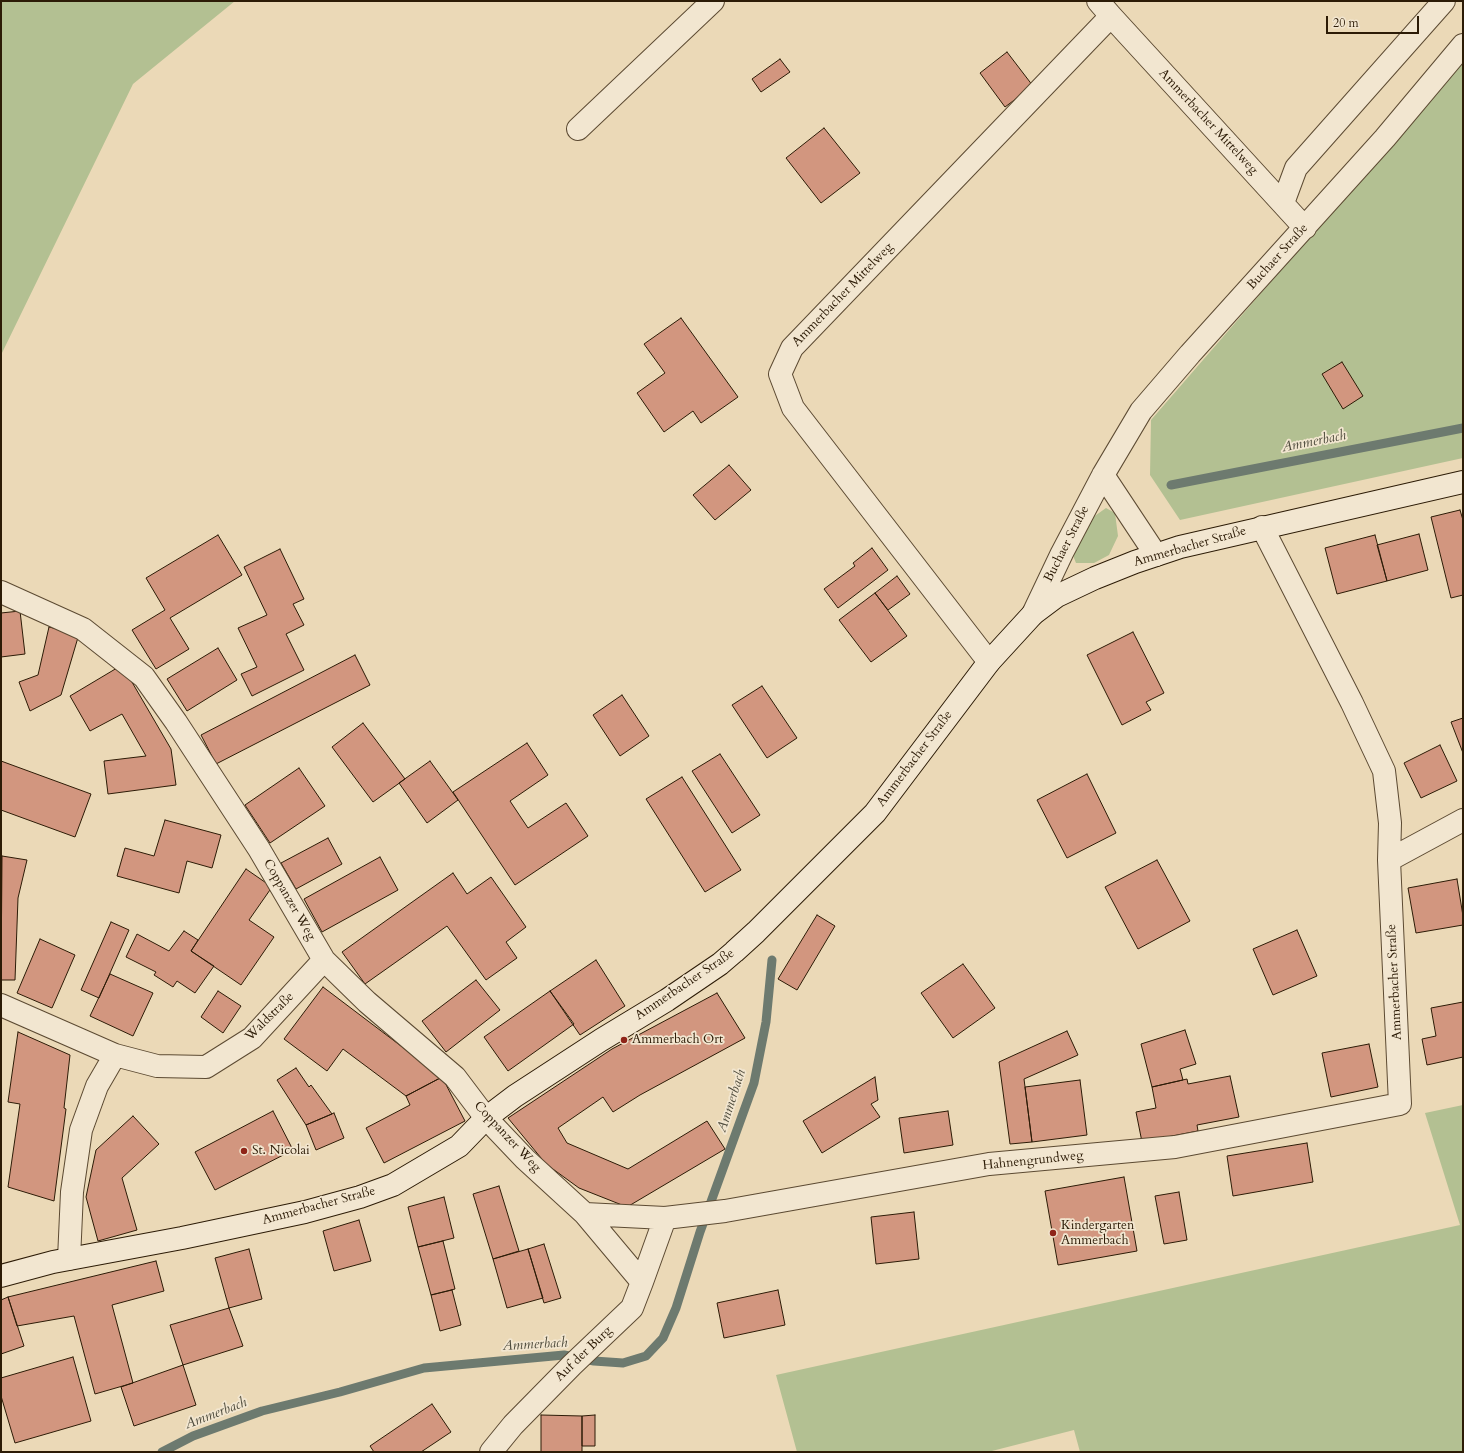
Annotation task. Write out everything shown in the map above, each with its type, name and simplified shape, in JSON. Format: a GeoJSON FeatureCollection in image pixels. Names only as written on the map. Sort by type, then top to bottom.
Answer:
{"type":"FeatureCollection","features":[{"type":"Feature","properties":{"kind":"street"},"geometry":{"type":"LineString","coordinates":[[578,130],[713,1]]}},
{"type":"Feature","properties":{"kind":"street"},"geometry":{"type":"LineString","coordinates":[[1283,204],[1296,168],[1444,1]]}},
{"type":"Feature","properties":{"kind":"street","name":"Ammerbacher Mittelweg"},"geometry":{"type":"LineString","coordinates":[[989,662],[793,408],[780,374],[792,348],[1105,9],[1305,228]]}},
{"type":"Feature","properties":{"kind":"street","name":"Buchaer Straße"},"geometry":{"type":"LineString","coordinates":[[1033,614],[1062,553],[1103,475],[1141,411],[1190,354],[1385,138],[1463,45]]}},
{"type":"Feature","properties":{"kind":"street"},"geometry":{"type":"LineString","coordinates":[[1103,475],[1156,555]]}},
{"type":"Feature","properties":{"kind":"street","name":"Ammerbacher Straße"},"geometry":{"type":"LineString","coordinates":[[1,1276],[69,1259],[182,1238],[305,1212],[360,1197],[393,1185],[459,1146],[486,1118],[515,1096],[601,1040],[667,1000],[720,964],[756,932],[875,813],[989,662],[1033,614],[1057,596],[1134,562],[1180,547],[1463,482]]}},
{"type":"Feature","properties":{"kind":"street","name":"Ammerbacher Straße"},"geometry":{"type":"LineString","coordinates":[[1262,527],[1352,703],[1384,770],[1390,823],[1389,860],[1400,1104]]}},
{"type":"Feature","properties":{"kind":"street","name":"Coppanzer Weg"},"geometry":{"type":"LineString","coordinates":[[1,592],[83,629],[144,677],[181,729],[259,849],[324,960],[367,1002],[455,1077],[486,1118],[525,1160],[585,1214]]}},
{"type":"Feature","properties":{"kind":"street"},"geometry":{"type":"LineString","coordinates":[[1389,860],[1463,820]]}},
{"type":"Feature","properties":{"kind":"street","name":"Waldstraße"},"geometry":{"type":"LineString","coordinates":[[1,1005],[115,1055],[157,1066],[206,1067],[252,1038],[324,960]]}},
{"type":"Feature","properties":{"kind":"street"},"geometry":{"type":"LineString","coordinates":[[69,1259],[72,1192],[81,1130],[97,1086],[115,1055]]}},
{"type":"Feature","properties":{"kind":"street","name":"Hahnengrundweg"},"geometry":{"type":"LineString","coordinates":[[585,1214],[665,1218],[725,1211],[989,1164],[1175,1147],[1400,1104]]}},
{"type":"Feature","properties":{"kind":"street"},"geometry":{"type":"LineString","coordinates":[[585,1214],[642,1282]]}},
{"type":"Feature","properties":{"kind":"street"},"geometry":{"type":"LineString","coordinates":[[642,1282],[665,1218]]}},
{"type":"Feature","properties":{"kind":"street","name":"Auf der Burg"},"geometry":{"type":"LineString","coordinates":[[491,1452],[514,1425],[579,1358],[632,1308],[642,1282]]}},
{"type":"Feature","properties":{"kind":"green space"},"geometry":{"type":"Polygon","coordinates":[[[1,1],[235,1],[133,84],[1,355],[1,1]]]}},
{"type":"Feature","properties":{"kind":"green space"},"geometry":{"type":"Polygon","coordinates":[[[1463,60],[1463,458],[1180,520],[1150,475],[1151,420],[1463,60]]]}},
{"type":"Feature","properties":{"kind":"green space"},"geometry":{"type":"Polygon","coordinates":[[[1106,508],[1115,513],[1118,536],[1109,555],[1094,563],[1076,563],[1072,553],[1082,525],[1106,508]]]}},
{"type":"Feature","properties":{"kind":"green space"},"geometry":{"type":"Polygon","coordinates":[[[1463,1105],[1463,1452],[1080,1452],[1074,1430],[988,1452],[797,1452],[776,1375],[1460,1225],[1425,1113],[1463,1105]]]}},
{"type":"Feature","properties":{"kind":"building"},"geometry":{"type":"Polygon","coordinates":[[[1007,52],[1033,86],[1005,107],[980,73],[1007,52]]]}},
{"type":"Feature","properties":{"kind":"building"},"geometry":{"type":"Polygon","coordinates":[[[780,59],[790,72],[761,92],[752,79],[780,59]]]}},
{"type":"Feature","properties":{"kind":"building"},"geometry":{"type":"Polygon","coordinates":[[[824,128],[860,173],[821,203],[786,158],[824,128]]]}},
{"type":"Feature","properties":{"kind":"building"},"geometry":{"type":"Polygon","coordinates":[[[681,318],[738,397],[701,423],[693,411],[664,432],[637,393],[665,373],[644,344],[681,318]]]}},
{"type":"Feature","properties":{"kind":"building"},"geometry":{"type":"Polygon","coordinates":[[[1342,362],[1363,396],[1343,409],[1322,374],[1342,362]]]}},
{"type":"Feature","properties":{"kind":"building"},"geometry":{"type":"Polygon","coordinates":[[[729,465],[751,490],[715,520],[693,495],[729,465]]]}},
{"type":"Feature","properties":{"kind":"building"},"geometry":{"type":"Polygon","coordinates":[[[1460,510],[1463,520],[1463,595],[1451,598],[1431,517],[1460,510]]]}},
{"type":"Feature","properties":{"kind":"building"},"geometry":{"type":"Polygon","coordinates":[[[1419,534],[1428,570],[1387,581],[1377,545],[1419,534]]]}},
{"type":"Feature","properties":{"kind":"building"},"geometry":{"type":"Polygon","coordinates":[[[218,535],[242,575],[170,618],[189,649],[156,669],[132,630],[165,610],[146,578],[218,535]]]}},
{"type":"Feature","properties":{"kind":"building"},"geometry":{"type":"Polygon","coordinates":[[[1375,535],[1387,581],[1337,594],[1325,548],[1375,535]]]}},
{"type":"Feature","properties":{"kind":"building"},"geometry":{"type":"Polygon","coordinates":[[[872,548],[888,570],[838,608],[824,589],[855,566],[853,563],[872,548]]]}},
{"type":"Feature","properties":{"kind":"building"},"geometry":{"type":"Polygon","coordinates":[[[280,549],[304,599],[293,604],[304,625],[286,634],[304,670],[252,696],[241,674],[257,667],[238,628],[267,615],[244,567],[280,549]]]}},
{"type":"Feature","properties":{"kind":"building"},"geometry":{"type":"Polygon","coordinates":[[[897,576],[910,594],[888,610],[875,593],[897,576]]]}},
{"type":"Feature","properties":{"kind":"building"},"geometry":{"type":"Polygon","coordinates":[[[875,593],[907,636],[871,662],[839,620],[875,593]]]}},
{"type":"Feature","properties":{"kind":"building"},"geometry":{"type":"Polygon","coordinates":[[[20,611],[25,654],[1,657],[1,613],[20,611]]]}},
{"type":"Feature","properties":{"kind":"building"},"geometry":{"type":"Polygon","coordinates":[[[49,627],[79,634],[61,695],[30,711],[19,682],[38,675],[49,627]]]}},
{"type":"Feature","properties":{"kind":"building"},"geometry":{"type":"Polygon","coordinates":[[[1133,632],[1164,693],[1146,702],[1151,710],[1122,725],[1087,655],[1133,632]]]}},
{"type":"Feature","properties":{"kind":"building"},"geometry":{"type":"Polygon","coordinates":[[[218,648],[237,680],[187,711],[167,679],[218,648]]]}},
{"type":"Feature","properties":{"kind":"building"},"geometry":{"type":"Polygon","coordinates":[[[355,655],[370,685],[216,764],[201,735],[355,655]]]}},
{"type":"Feature","properties":{"kind":"building"},"geometry":{"type":"Polygon","coordinates":[[[122,665],[171,749],[176,785],[108,794],[104,761],[146,756],[122,714],[90,731],[70,696],[122,665]]]}},
{"type":"Feature","properties":{"kind":"building"},"geometry":{"type":"Polygon","coordinates":[[[762,686],[797,738],[767,758],[732,705],[762,686]]]}},
{"type":"Feature","properties":{"kind":"building"},"geometry":{"type":"Polygon","coordinates":[[[622,695],[649,736],[620,756],[593,715],[622,695]]]}},
{"type":"Feature","properties":{"kind":"building"},"geometry":{"type":"Polygon","coordinates":[[[1463,718],[1463,753],[1451,722],[1463,718]]]}},
{"type":"Feature","properties":{"kind":"building"},"geometry":{"type":"Polygon","coordinates":[[[363,723],[405,779],[373,802],[332,747],[363,723]]]}},
{"type":"Feature","properties":{"kind":"building"},"geometry":{"type":"Polygon","coordinates":[[[527,743],[548,775],[510,801],[528,828],[566,803],[588,836],[515,885],[453,792],[527,743]]]}},
{"type":"Feature","properties":{"kind":"building"},"geometry":{"type":"Polygon","coordinates":[[[1440,745],[1457,781],[1421,798],[1404,763],[1440,745]]]}},
{"type":"Feature","properties":{"kind":"building"},"geometry":{"type":"Polygon","coordinates":[[[720,754],[760,815],[732,833],[692,771],[720,754]]]}},
{"type":"Feature","properties":{"kind":"building"},"geometry":{"type":"Polygon","coordinates":[[[1,761],[91,794],[75,837],[1,810],[1,761]]]}},
{"type":"Feature","properties":{"kind":"building"},"geometry":{"type":"Polygon","coordinates":[[[430,761],[458,800],[427,823],[399,783],[430,761]]]}},
{"type":"Feature","properties":{"kind":"building"},"geometry":{"type":"Polygon","coordinates":[[[299,768],[325,806],[270,843],[245,805],[299,768]]]}},
{"type":"Feature","properties":{"kind":"building"},"geometry":{"type":"Polygon","coordinates":[[[1087,774],[1116,833],[1067,858],[1037,800],[1087,774]]]}},
{"type":"Feature","properties":{"kind":"building"},"geometry":{"type":"Polygon","coordinates":[[[682,777],[741,870],[705,892],[646,799],[682,777]]]}},
{"type":"Feature","properties":{"kind":"building"},"geometry":{"type":"Polygon","coordinates":[[[165,820],[221,835],[212,868],[187,861],[179,893],[117,876],[125,848],[154,856],[165,820]]]}},
{"type":"Feature","properties":{"kind":"building"},"geometry":{"type":"Polygon","coordinates":[[[328,838],[342,864],[296,889],[281,863],[328,838]]]}},
{"type":"Feature","properties":{"kind":"building"},"geometry":{"type":"Polygon","coordinates":[[[2,856],[27,860],[18,898],[15,980],[1,980],[2,856]]]}},
{"type":"Feature","properties":{"kind":"building"},"geometry":{"type":"Polygon","coordinates":[[[380,857],[398,890],[322,932],[304,899],[380,857]]]}},
{"type":"Feature","properties":{"kind":"building"},"geometry":{"type":"Polygon","coordinates":[[[1157,860],[1190,921],[1138,949],[1105,887],[1157,860]]]}},
{"type":"Feature","properties":{"kind":"building"},"geometry":{"type":"Polygon","coordinates":[[[246,869],[272,887],[249,920],[274,937],[241,985],[191,951],[246,869]]]}},
{"type":"Feature","properties":{"kind":"building"},"geometry":{"type":"Polygon","coordinates":[[[453,873],[467,894],[491,877],[526,927],[506,942],[517,958],[486,980],[447,926],[365,984],[342,952],[453,873]]]}},
{"type":"Feature","properties":{"kind":"building"},"geometry":{"type":"Polygon","coordinates":[[[1457,879],[1463,925],[1416,933],[1408,888],[1457,879]]]}},
{"type":"Feature","properties":{"kind":"building"},"geometry":{"type":"Polygon","coordinates":[[[817,915],[835,926],[797,990],[778,979],[817,915]]]}},
{"type":"Feature","properties":{"kind":"building"},"geometry":{"type":"Polygon","coordinates":[[[111,922],[129,930],[99,998],[81,990],[111,922]]]}},
{"type":"Feature","properties":{"kind":"building"},"geometry":{"type":"Polygon","coordinates":[[[1297,930],[1317,976],[1273,995],[1253,949],[1297,930]]]}},
{"type":"Feature","properties":{"kind":"building"},"geometry":{"type":"Polygon","coordinates":[[[184,931],[198,940],[191,951],[214,966],[195,993],[177,981],[173,987],[154,975],[156,972],[126,957],[137,934],[169,951],[184,931]]]}},
{"type":"Feature","properties":{"kind":"building"},"geometry":{"type":"Polygon","coordinates":[[[40,939],[75,955],[52,1008],[17,993],[40,939]]]}},
{"type":"Feature","properties":{"kind":"building"},"geometry":{"type":"Polygon","coordinates":[[[596,960],[625,1006],[580,1035],[550,991],[596,960]]]}},
{"type":"Feature","properties":{"kind":"building"},"geometry":{"type":"Polygon","coordinates":[[[963,964],[995,1008],[953,1038],[921,993],[963,964]]]}},
{"type":"Feature","properties":{"kind":"building"},"geometry":{"type":"Polygon","coordinates":[[[110,974],[153,993],[133,1036],[90,1016],[110,974]]]}},
{"type":"Feature","properties":{"kind":"building"},"geometry":{"type":"Polygon","coordinates":[[[476,980],[500,1010],[446,1052],[422,1021],[476,980]]]}},
{"type":"Feature","properties":{"kind":"building"},"geometry":{"type":"Polygon","coordinates":[[[323,987],[442,1077],[406,1096],[343,1049],[327,1071],[284,1039],[323,987]]]}},
{"type":"Feature","properties":{"kind":"building"},"geometry":{"type":"Polygon","coordinates":[[[218,991],[241,1006],[223,1033],[201,1017],[218,991]]]}},
{"type":"Feature","properties":{"kind":"building"},"geometry":{"type":"Polygon","coordinates":[[[550,991],[574,1024],[508,1071],[484,1037],[550,991]]]}},
{"type":"Feature","properties":{"kind":"building"},"geometry":{"type":"Polygon","coordinates":[[[717,993],[745,1038],[640,1095],[613,1112],[603,1097],[558,1128],[567,1143],[628,1169],[707,1121],[725,1149],[627,1207],[579,1188],[546,1164],[508,1118],[612,1049],[717,993]]]}},
{"type":"Feature","properties":{"kind":"building"},"geometry":{"type":"Polygon","coordinates":[[[1463,1002],[1463,1057],[1427,1065],[1422,1039],[1436,1036],[1431,1008],[1463,1002]]]}},
{"type":"Feature","properties":{"kind":"building"},"geometry":{"type":"Polygon","coordinates":[[[1185,1030],[1196,1064],[1180,1069],[1183,1080],[1152,1087],[1141,1044],[1185,1030]]]}},
{"type":"Feature","properties":{"kind":"building"},"geometry":{"type":"Polygon","coordinates":[[[1067,1031],[1078,1055],[1024,1079],[1032,1142],[1010,1144],[999,1062],[1067,1031]]]}},
{"type":"Feature","properties":{"kind":"building"},"geometry":{"type":"Polygon","coordinates":[[[18,1032],[70,1055],[64,1108],[66,1109],[54,1201],[8,1187],[20,1104],[8,1102],[18,1032]]]}},
{"type":"Feature","properties":{"kind":"building"},"geometry":{"type":"Polygon","coordinates":[[[1369,1044],[1378,1087],[1331,1097],[1322,1053],[1369,1044]]]}},
{"type":"Feature","properties":{"kind":"building"},"geometry":{"type":"Polygon","coordinates":[[[296,1068],[309,1087],[311,1085],[332,1114],[306,1125],[277,1080],[296,1068]]]}},
{"type":"Feature","properties":{"kind":"building"},"geometry":{"type":"Polygon","coordinates":[[[1230,1076],[1239,1117],[1197,1125],[1198,1131],[1142,1142],[1136,1112],[1156,1108],[1152,1087],[1187,1079],[1188,1084],[1230,1076]]]}},
{"type":"Feature","properties":{"kind":"building"},"geometry":{"type":"Polygon","coordinates":[[[442,1077],[465,1121],[384,1163],[366,1128],[410,1105],[406,1096],[442,1077]]]}},
{"type":"Feature","properties":{"kind":"building"},"geometry":{"type":"Polygon","coordinates":[[[875,1077],[878,1100],[871,1104],[880,1117],[822,1153],[803,1121],[875,1077]]]}},
{"type":"Feature","properties":{"kind":"building"},"geometry":{"type":"Polygon","coordinates":[[[1080,1080],[1087,1135],[1032,1142],[1025,1087],[1080,1080]]]}},
{"type":"Feature","properties":{"kind":"building","name":"St. Nicolai"},"geometry":{"type":"Polygon","coordinates":[[[273,1111],[293,1150],[215,1190],[195,1152],[273,1111]]]}},
{"type":"Feature","properties":{"kind":"building"},"geometry":{"type":"Polygon","coordinates":[[[948,1111],[953,1145],[904,1153],[899,1118],[948,1111]]]}},
{"type":"Feature","properties":{"kind":"building"},"geometry":{"type":"Polygon","coordinates":[[[334,1113],[344,1138],[316,1150],[306,1125],[334,1113]]]}},
{"type":"Feature","properties":{"kind":"building"},"geometry":{"type":"Polygon","coordinates":[[[133,1116],[159,1144],[122,1178],[137,1230],[98,1241],[86,1197],[96,1150],[133,1116]]]}},
{"type":"Feature","properties":{"kind":"building"},"geometry":{"type":"Polygon","coordinates":[[[1307,1143],[1313,1182],[1233,1196],[1227,1156],[1307,1143]]]}},
{"type":"Feature","properties":{"kind":"building"},"geometry":{"type":"Polygon","coordinates":[[[1124,1177],[1137,1251],[1058,1265],[1045,1191],[1124,1177]]]}},
{"type":"Feature","properties":{"kind":"building"},"geometry":{"type":"Polygon","coordinates":[[[499,1186],[519,1251],[493,1259],[473,1194],[499,1186]]]}},
{"type":"Feature","properties":{"kind":"building"},"geometry":{"type":"Polygon","coordinates":[[[1179,1192],[1187,1240],[1164,1244],[1155,1196],[1179,1192]]]}},
{"type":"Feature","properties":{"kind":"building"},"geometry":{"type":"Polygon","coordinates":[[[444,1197],[454,1238],[418,1247],[408,1207],[444,1197]]]}},
{"type":"Feature","properties":{"kind":"building"},"geometry":{"type":"Polygon","coordinates":[[[914,1212],[919,1259],[876,1264],[871,1217],[914,1212]]]}},
{"type":"Feature","properties":{"kind":"building"},"geometry":{"type":"Polygon","coordinates":[[[359,1220],[371,1261],[334,1271],[323,1231],[359,1220]]]}},
{"type":"Feature","properties":{"kind":"building"},"geometry":{"type":"Polygon","coordinates":[[[443,1241],[455,1289],[431,1295],[418,1247],[443,1241]]]}},
{"type":"Feature","properties":{"kind":"building"},"geometry":{"type":"Polygon","coordinates":[[[544,1244],[561,1298],[544,1303],[528,1249],[544,1244]]]}},
{"type":"Feature","properties":{"kind":"building"},"geometry":{"type":"Polygon","coordinates":[[[249,1249],[262,1299],[229,1308],[215,1258],[249,1249]]]}},
{"type":"Feature","properties":{"kind":"building"},"geometry":{"type":"Polygon","coordinates":[[[528,1249],[543,1298],[507,1308],[493,1259],[528,1249]]]}},
{"type":"Feature","properties":{"kind":"building"},"geometry":{"type":"Polygon","coordinates":[[[156,1261],[164,1291],[112,1305],[133,1383],[95,1394],[74,1316],[17,1326],[8,1297],[156,1261]]]}},
{"type":"Feature","properties":{"kind":"building"},"geometry":{"type":"Polygon","coordinates":[[[452,1290],[461,1325],[440,1331],[431,1295],[452,1290]]]}},
{"type":"Feature","properties":{"kind":"building"},"geometry":{"type":"Polygon","coordinates":[[[778,1290],[785,1325],[724,1338],[717,1303],[778,1290]]]}},
{"type":"Feature","properties":{"kind":"building"},"geometry":{"type":"Polygon","coordinates":[[[8,1297],[24,1346],[1,1354],[1,1300],[8,1297]]]}},
{"type":"Feature","properties":{"kind":"building"},"geometry":{"type":"Polygon","coordinates":[[[229,1308],[243,1346],[183,1365],[170,1325],[229,1308]]]}},
{"type":"Feature","properties":{"kind":"building"},"geometry":{"type":"Polygon","coordinates":[[[73,1357],[91,1421],[15,1443],[1,1396],[1,1378],[73,1357]]]}},
{"type":"Feature","properties":{"kind":"building"},"geometry":{"type":"Polygon","coordinates":[[[183,1365],[196,1405],[134,1426],[121,1387],[183,1365]]]}},
{"type":"Feature","properties":{"kind":"building"},"geometry":{"type":"Polygon","coordinates":[[[432,1404],[451,1432],[421,1452],[374,1452],[370,1446],[432,1404]]]}},
{"type":"Feature","properties":{"kind":"building"},"geometry":{"type":"Polygon","coordinates":[[[541,1415],[582,1416],[582,1452],[541,1452],[541,1415]]]}},
{"type":"Feature","properties":{"kind":"building"},"geometry":{"type":"Polygon","coordinates":[[[595,1415],[595,1446],[582,1446],[582,1416],[595,1415]]]}},
{"type":"Feature","properties":{"kind":"waterway","name":"Ammerbach"},"geometry":{"type":"LineString","coordinates":[[1171,485],[1463,428]]}},
{"type":"Feature","properties":{"kind":"waterway","name":"Ammerbach"},"geometry":{"type":"LineString","coordinates":[[162,1452],[193,1436],[262,1411],[340,1392],[424,1368],[564,1355],[594,1361],[623,1363],[646,1356],[663,1338],[676,1308],[700,1232],[754,1083],[766,1022],[772,960]]}},
{"type":"Feature","properties":{"kind":"place","name":"Ammerbach Ort"},"geometry":{"type":"Point","coordinates":[624,1040]}},
{"type":"Feature","properties":{"kind":"place","name":"St. Nicolai"},"geometry":{"type":"Point","coordinates":[244,1151]}},
{"type":"Feature","properties":{"kind":"place","name":"Kindergarten Ammerbach"},"geometry":{"type":"Point","coordinates":[1053,1233]}}]}
